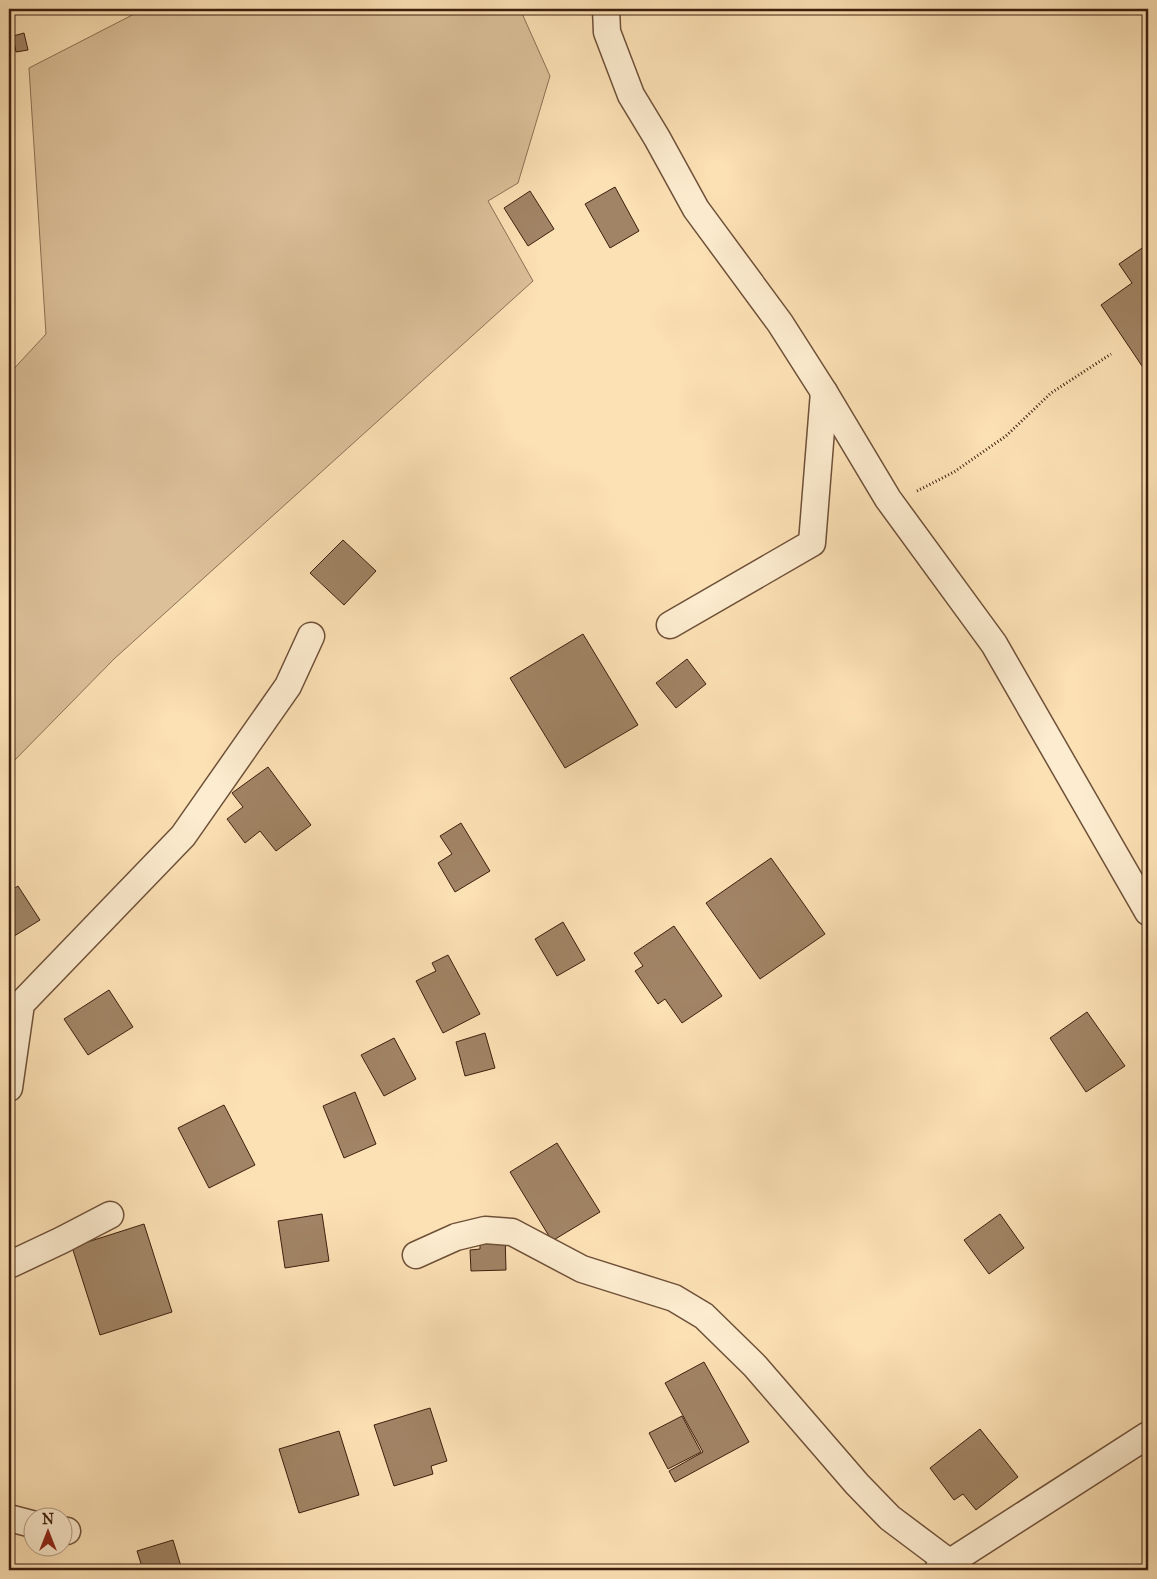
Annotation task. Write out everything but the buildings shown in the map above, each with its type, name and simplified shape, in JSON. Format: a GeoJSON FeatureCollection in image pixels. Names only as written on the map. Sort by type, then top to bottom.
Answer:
{"type":"FeatureCollection","features":[{"type":"Feature","properties":{"kind":"street"},"geometry":{"type":"LineString","coordinates":[[606,9],[607,32],[631,95],[696,209],[780,323],[892,504],[994,644],[1148,912]]}},
{"type":"Feature","properties":{"kind":"street"},"geometry":{"type":"LineString","coordinates":[[670,625],[812,543],[824,392]]}},
{"type":"Feature","properties":{"kind":"street"},"geometry":{"type":"LineString","coordinates":[[9,1088],[21,1004],[183,836],[288,686],[312,636]]}},
{"type":"Feature","properties":{"kind":"street"},"geometry":{"type":"LineString","coordinates":[[9,1265],[110,1215]]}},
{"type":"Feature","properties":{"kind":"street"},"geometry":{"type":"LineString","coordinates":[[416,1255],[456,1237],[485,1230],[512,1232],[582,1269],[674,1298],[704,1316],[755,1366],[857,1484],[890,1518],[944,1566],[1148,1435]]}},
{"type":"Feature","properties":{"kind":"street"},"geometry":{"type":"LineString","coordinates":[[9,1518],[22,1521]]}},
{"type":"Feature","properties":{"kind":"path"},"geometry":{"type":"LineString","coordinates":[[892,504],[954,472],[1006,436],[1051,393],[1112,354]]}},
{"type":"Feature","properties":{"kind":"shaded area"},"geometry":{"type":"Polygon","coordinates":[[[144,9],[520,9],[550,76],[518,183],[488,201],[533,281],[114,659],[9,766],[9,374],[46,334],[29,68],[144,9]]]}}]}
